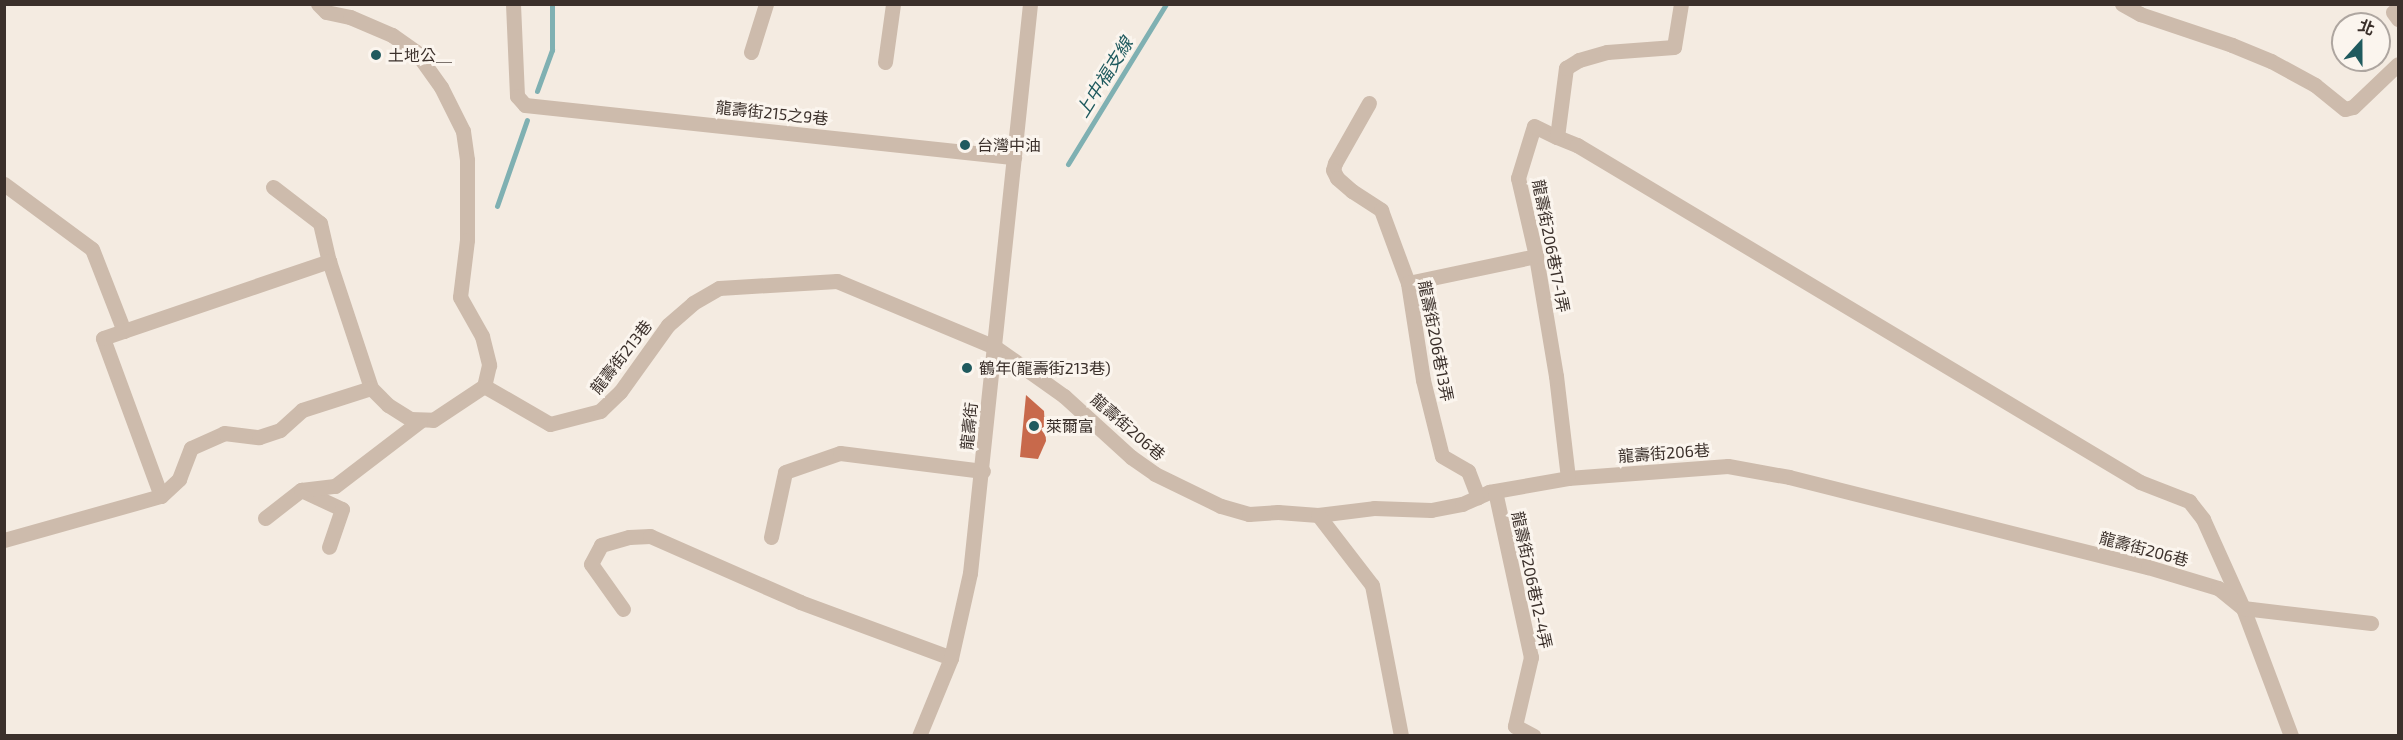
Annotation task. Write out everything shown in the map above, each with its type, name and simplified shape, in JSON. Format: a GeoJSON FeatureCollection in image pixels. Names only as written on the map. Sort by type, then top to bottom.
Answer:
{"type":"FeatureCollection","features":[{"type":"Feature","properties":{"kind":"street"},"geometry":{"type":"LineString","coordinates":[[273,187],[320,223],[329,261],[371,388],[388,405],[410,419],[433,420],[484,386],[489,365],[482,336],[459,297],[467,240],[467,160],[462,131],[441,87],[416,52],[392,35],[350,17],[326,12],[318,4]]}},
{"type":"Feature","properties":{"kind":"street","name":"龍壽街215之9巷"},"geometry":{"type":"LineString","coordinates":[[513,4],[517,96],[525,105],[1014,157]]}},
{"type":"Feature","properties":{"kind":"street"},"geometry":{"type":"LineString","coordinates":[[752,52],[766,4]]}},
{"type":"Feature","properties":{"kind":"street"},"geometry":{"type":"LineString","coordinates":[[885,62],[893,4]]}},
{"type":"Feature","properties":{"kind":"street","name":"龍壽街"},"geometry":{"type":"LineString","coordinates":[[920,735],[951,658],[970,573],[983,471],[1030,4]]}},
{"type":"Feature","properties":{"kind":"street"},"geometry":{"type":"LineString","coordinates":[[1681,4],[1674,47],[1607,52],[1579,60],[1566,68],[1557,137],[1577,145],[2140,482],[2189,501],[2203,519],[2243,608],[2291,735]]}},
{"type":"Feature","properties":{"kind":"street"},"geometry":{"type":"LineString","coordinates":[[2122,4],[2140,14],[2232,45],[2271,61],[2315,85],[2344,109],[2353,107],[2398,64]]}},
{"type":"Feature","properties":{"kind":"street","name":"龍壽街206巷13弄"},"geometry":{"type":"LineString","coordinates":[[1369,103],[1335,163],[1334,170],[1337,178],[1352,191],[1381,210],[1408,283],[1423,380],[1442,456],[1468,471],[1478,497]]}},
{"type":"Feature","properties":{"kind":"street","name":"龍壽街206巷17-1弄"},"geometry":{"type":"LineString","coordinates":[[1557,137],[1534,126],[1518,178],[1536,256],[1556,376],[1569,478]]}},
{"type":"Feature","properties":{"kind":"street"},"geometry":{"type":"LineString","coordinates":[[4,184],[92,249],[124,331]]}},
{"type":"Feature","properties":{"kind":"street"},"geometry":{"type":"LineString","coordinates":[[1408,283],[1536,256]]}},
{"type":"Feature","properties":{"kind":"street"},"geometry":{"type":"LineString","coordinates":[[161,496],[103,338],[329,261]]}},
{"type":"Feature","properties":{"kind":"street","name":"龍壽街213巷"},"geometry":{"type":"LineString","coordinates":[[484,386],[550,424],[600,411],[620,392],[668,325],[693,303],[719,288],[837,282],[995,347]]}},
{"type":"Feature","properties":{"kind":"street","name":"龍壽街206巷"},"geometry":{"type":"LineString","coordinates":[[995,347],[1064,396],[1131,457],[1155,474],[1190,493],[1221,506],[1250,514],[1278,512],[1318,515],[1374,508],[1431,510],[1462,504],[1495,491],[1569,478],[1728,466],[1789,477],[2148,567],[2218,588],[2243,608]]}},
{"type":"Feature","properties":{"kind":"street"},"geometry":{"type":"LineString","coordinates":[[4,540],[161,496],[179,479],[192,448],[224,434],[259,437],[280,430],[302,410],[371,388]]}},
{"type":"Feature","properties":{"kind":"street"},"geometry":{"type":"LineString","coordinates":[[265,518],[300,490],[335,486],[420,420]]}},
{"type":"Feature","properties":{"kind":"street"},"geometry":{"type":"LineString","coordinates":[[771,537],[785,472],[840,453],[983,471]]}},
{"type":"Feature","properties":{"kind":"street"},"geometry":{"type":"LineString","coordinates":[[300,490],[342,509],[329,547]]}},
{"type":"Feature","properties":{"kind":"street","name":"龍壽街206巷12-4弄"},"geometry":{"type":"LineString","coordinates":[[1495,491],[1531,657],[1515,726],[1534,735]]}},
{"type":"Feature","properties":{"kind":"street"},"geometry":{"type":"LineString","coordinates":[[1318,515],[1372,585],[1401,735]]}},
{"type":"Feature","properties":{"kind":"street"},"geometry":{"type":"LineString","coordinates":[[623,609],[591,564],[601,545],[628,537],[650,536],[800,602],[951,658]]}},
{"type":"Feature","properties":{"kind":"street"},"geometry":{"type":"LineString","coordinates":[[2243,608],[2372,623]]}},
{"type":"Feature","properties":{"kind":"building","name":"萊爾富"},"geometry":{"type":"Polygon","coordinates":[[[1026,395],[1044,411],[1046,441],[1038,459],[1020,457],[1026,395]]]}},
{"type":"Feature","properties":{"kind":"waterway"},"geometry":{"type":"LineString","coordinates":[[537,91],[552,50],[552,4]]}},
{"type":"Feature","properties":{"kind":"waterway","name":"上中福支線"},"geometry":{"type":"LineString","coordinates":[[1068,164],[1166,4]]}},
{"type":"Feature","properties":{"kind":"waterway"},"geometry":{"type":"LineString","coordinates":[[497,206],[527,120]]}},
{"type":"Feature","properties":{"kind":"place","name":"土地公＿"},"geometry":{"type":"Point","coordinates":[376,55]}},
{"type":"Feature","properties":{"kind":"place","name":"台灣中油"},"geometry":{"type":"Point","coordinates":[965,145]}},
{"type":"Feature","properties":{"kind":"place","name":"鶴年(龍壽街213巷)"},"geometry":{"type":"Point","coordinates":[967,368]}},
{"type":"Feature","properties":{"kind":"place","name":"萊爾富"},"geometry":{"type":"Point","coordinates":[1034,426]}}]}
